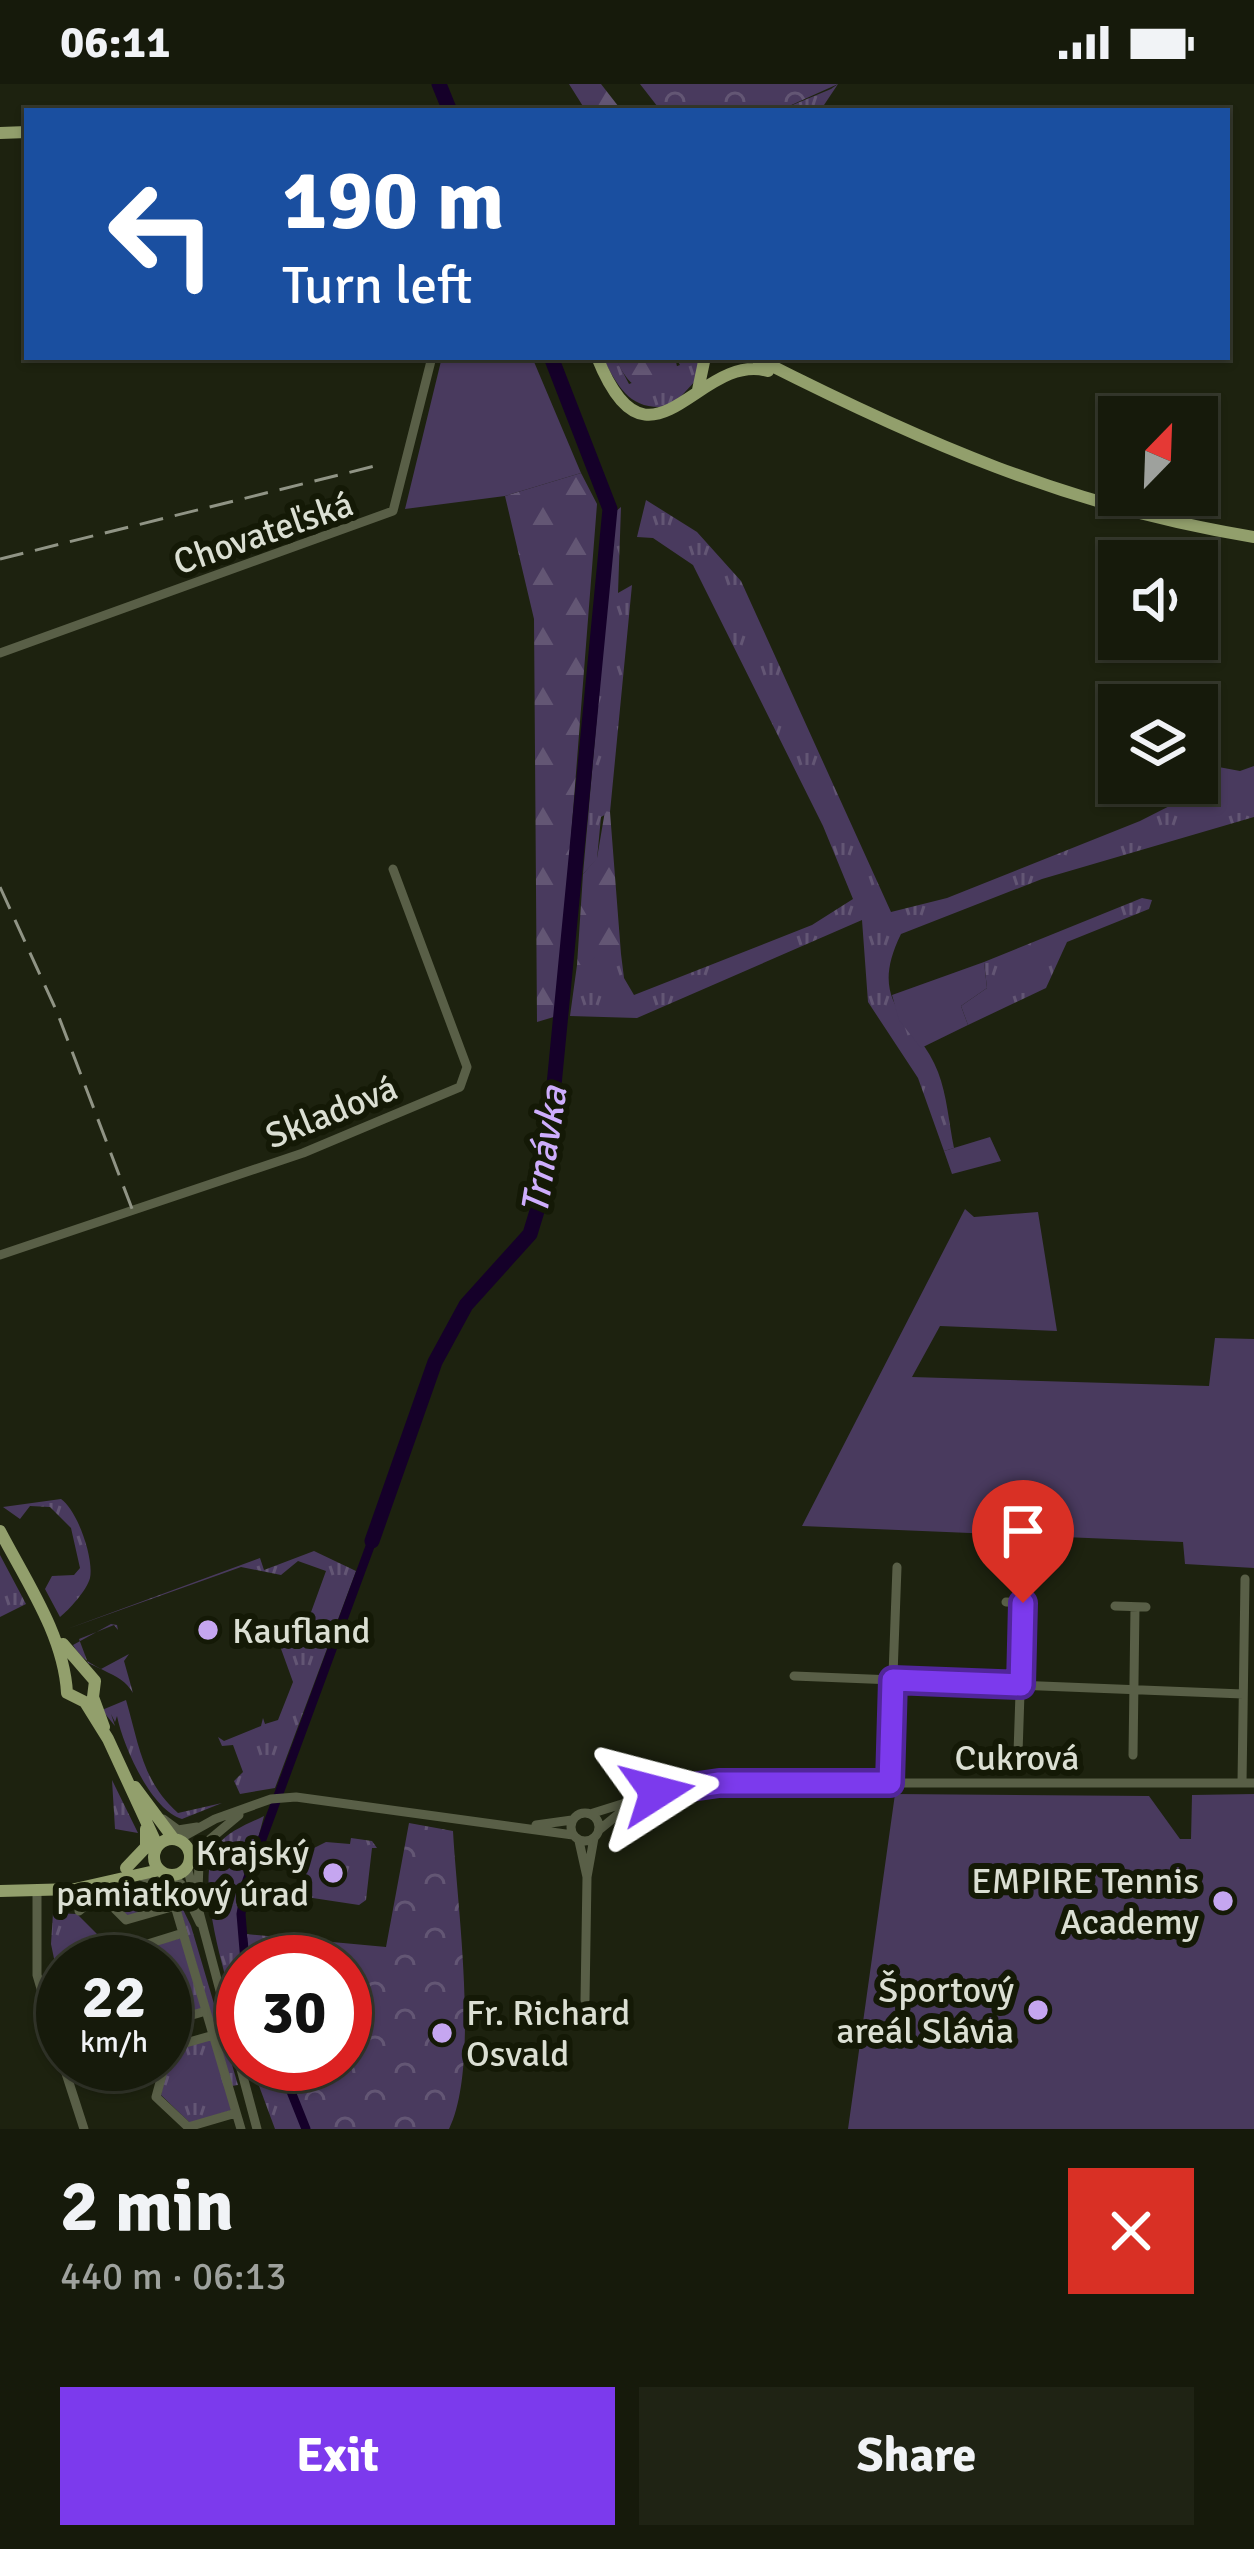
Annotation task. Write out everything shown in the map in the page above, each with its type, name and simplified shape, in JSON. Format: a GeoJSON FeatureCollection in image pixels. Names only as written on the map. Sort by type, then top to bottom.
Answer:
{"type":"FeatureCollection","features":[{"type":"Feature","properties":{"kind":"main road"},"geometry":{"type":"LineString","coordinates":[[598,360],[613,391],[637,411],[663,415],[738,368],[798,380]]}},
{"type":"Feature","properties":{"kind":"main road"},"geometry":{"type":"LineString","coordinates":[[694,398],[703,360]]}},
{"type":"Feature","properties":{"kind":"main road"},"geometry":{"type":"LineString","coordinates":[[760,360],[896,429],[1021,480],[1144,516],[1254,538]]}},
{"type":"Feature","properties":{"kind":"main road"},"geometry":{"type":"LineString","coordinates":[[773,360],[798,380]]}},
{"type":"Feature","properties":{"kind":"main road"},"geometry":{"type":"LineString","coordinates":[[0,1531],[46,1619],[82,1672],[95,1681],[89,1700],[150,1816],[164,1872]]}},
{"type":"Feature","properties":{"kind":"main road"},"geometry":{"type":"LineString","coordinates":[[46,1619],[68,1680],[69,1697],[89,1700]]}},
{"type":"Feature","properties":{"kind":"main road"},"geometry":{"type":"LineString","coordinates":[[68,1680],[82,1672]]}},
{"type":"Feature","properties":{"kind":"main road"},"geometry":{"type":"LineString","coordinates":[[0,1891],[37,1892],[130,1872],[164,1872],[189,1861],[176,1839],[150,1816]]}},
{"type":"Feature","properties":{"kind":"main road"},"geometry":{"type":"LineString","coordinates":[[130,1872],[146,1847],[150,1816]]}},
{"type":"Feature","properties":{"kind":"main road"},"geometry":{"type":"LineString","coordinates":[[130,1872],[155,1849],[176,1839]]}},
{"type":"Feature","properties":{"kind":"street","name":"Chovateľská"},"geometry":{"type":"LineString","coordinates":[[0,653],[393,511],[431,360]]}},
{"type":"Feature","properties":{"kind":"street","name":"Skladová"},"geometry":{"type":"LineString","coordinates":[[0,1256],[303,1153],[460,1087],[467,1067],[393,868]]}},
{"type":"Feature","properties":{"kind":"street"},"geometry":{"type":"LineString","coordinates":[[890,1783],[897,1567]]}},
{"type":"Feature","properties":{"kind":"street"},"geometry":{"type":"LineString","coordinates":[[1245,1579],[1243,1694],[1248,1783]]}},
{"type":"Feature","properties":{"kind":"street"},"geometry":{"type":"LineString","coordinates":[[1006,1602],[1027,1603],[1018,1753]]}},
{"type":"Feature","properties":{"kind":"street"},"geometry":{"type":"LineString","coordinates":[[1115,1606],[1140,1607],[1133,1755]]}},
{"type":"Feature","properties":{"kind":"street"},"geometry":{"type":"LineString","coordinates":[[794,1676],[1243,1694]]}},
{"type":"Feature","properties":{"kind":"street","name":"Cukrová"},"geometry":{"type":"LineString","coordinates":[[572,1820],[638,1799],[719,1783],[1248,1783]]}},
{"type":"Feature","properties":{"kind":"street"},"geometry":{"type":"LineString","coordinates":[[176,1839],[262,1802],[290,1797],[438,1820],[531,1826],[576,1838],[597,1834]]}},
{"type":"Feature","properties":{"kind":"street","name":"Cukrová"},"geometry":{"type":"LineString","coordinates":[[597,1834],[638,1799]]}},
{"type":"Feature","properties":{"kind":"street"},"geometry":{"type":"LineString","coordinates":[[242,1811],[189,1861],[194,1902],[256,2129]]}},
{"type":"Feature","properties":{"kind":"street"},"geometry":{"type":"LineString","coordinates":[[585,2000],[587,1876],[597,1834],[590,1814]]}},
{"type":"Feature","properties":{"kind":"street"},"geometry":{"type":"LineString","coordinates":[[150,1816],[178,1829],[202,1826]]}},
{"type":"Feature","properties":{"kind":"street"},"geometry":{"type":"LineString","coordinates":[[531,1826],[572,1820],[587,1876]]}},
{"type":"Feature","properties":{"kind":"street"},"geometry":{"type":"LineString","coordinates":[[194,1902],[199,1863],[215,1835]]}},
{"type":"Feature","properties":{"kind":"street"},"geometry":{"type":"LineString","coordinates":[[130,1872],[163,1883],[194,1902]]}},
{"type":"Feature","properties":{"kind":"street"},"geometry":{"type":"LineString","coordinates":[[164,1872],[194,1902]]}},
{"type":"Feature","properties":{"kind":"street"},"geometry":{"type":"LineString","coordinates":[[37,1892],[37,1935]]}},
{"type":"Feature","properties":{"kind":"street"},"geometry":{"type":"LineString","coordinates":[[80,1911],[100,1894],[126,1920],[176,1906],[241,2129]]}},
{"type":"Feature","properties":{"kind":"street"},"geometry":{"type":"LineString","coordinates":[[177,1935],[183,1933]]}},
{"type":"Feature","properties":{"kind":"street"},"geometry":{"type":"LineString","coordinates":[[192,2016],[206,2012]]}},
{"type":"Feature","properties":{"kind":"street"},"geometry":{"type":"LineString","coordinates":[[192,2041],[214,2035]]}},
{"type":"Feature","properties":{"kind":"street"},"geometry":{"type":"LineString","coordinates":[[71,2091],[83,2129]]}},
{"type":"Feature","properties":{"kind":"street"},"geometry":{"type":"LineString","coordinates":[[158,2091],[156,2097],[188,2127],[236,2113]]}},
{"type":"Feature","properties":{"kind":"green space"},"geometry":{"type":"Polygon","coordinates":[[[569,84],[601,84],[620,108],[584,108],[569,84]]]}},
{"type":"Feature","properties":{"kind":"green space"},"geometry":{"type":"Polygon","coordinates":[[[640,84],[838,84],[785,108],[659,108],[640,84]]]}},
{"type":"Feature","properties":{"kind":"green space"},"geometry":{"type":"Polygon","coordinates":[[[838,84],[822,108],[785,108],[838,84]]]}},
{"type":"Feature","properties":{"kind":"green space"},"geometry":{"type":"Polygon","coordinates":[[[441,360],[533,360],[581,473],[505,496],[405,509],[441,360]]]}},
{"type":"Feature","properties":{"kind":"green space"},"geometry":{"type":"Polygon","coordinates":[[[604,360],[617,360],[629,384],[680,365],[677,360],[699,360],[698,378],[672,406],[646,406],[621,389],[604,360]]]}},
{"type":"Feature","properties":{"kind":"green space"},"geometry":{"type":"Polygon","coordinates":[[[617,360],[676,360],[679,376],[671,386],[651,391],[636,386],[617,360]]]}},
{"type":"Feature","properties":{"kind":"green space"},"geometry":{"type":"Polygon","coordinates":[[[581,473],[597,504],[557,1016],[537,1022],[534,619],[505,496],[581,473]]]}},
{"type":"Feature","properties":{"kind":"green space"},"geometry":{"type":"Polygon","coordinates":[[[646,500],[697,532],[741,581],[891,912],[947,898],[1173,804],[1218,804],[1218,767],[1240,771],[1254,766],[1254,817],[1042,879],[901,934],[891,959],[891,996],[938,1072],[954,1148],[944,1151],[918,1078],[868,1002],[862,920],[637,1018],[570,1016],[577,965],[588,964],[597,954],[621,954],[624,978],[634,995],[812,925],[853,899],[823,826],[693,565],[653,538],[637,537],[646,500]]]}},
{"type":"Feature","properties":{"kind":"green space"},"geometry":{"type":"Polygon","coordinates":[[[621,507],[618,593],[632,585],[610,812],[601,817],[597,859],[583,874],[615,512],[621,507]]]}},
{"type":"Feature","properties":{"kind":"green space"},"geometry":{"type":"Polygon","coordinates":[[[605,811],[610,812],[621,954],[597,955],[588,965],[577,965],[583,874],[597,858],[605,811]]]}},
{"type":"Feature","properties":{"kind":"green space"},"geometry":{"type":"Polygon","coordinates":[[[1142,898],[1152,900],[1149,909],[1067,942],[1046,988],[968,1025],[961,1006],[987,988],[984,962],[1142,898]]]}},
{"type":"Feature","properties":{"kind":"green space"},"geometry":{"type":"Polygon","coordinates":[[[984,962],[987,988],[961,1006],[968,1025],[921,1048],[899,1020],[892,995],[984,962]]]}},
{"type":"Feature","properties":{"kind":"green space"},"geometry":{"type":"Polygon","coordinates":[[[990,1137],[1001,1161],[952,1174],[944,1151],[990,1137]]]}},
{"type":"Feature","properties":{"kind":"green space"},"geometry":{"type":"Polygon","coordinates":[[[965,1209],[974,1217],[1038,1212],[1057,1331],[940,1326],[912,1377],[1209,1386],[1215,1338],[1254,1339],[1254,1568],[1185,1564],[1183,1542],[802,1526],[965,1209]]]}},
{"type":"Feature","properties":{"kind":"green space"},"geometry":{"type":"Polygon","coordinates":[[[61,1499],[79,1524],[91,1570],[85,1588],[60,1617],[45,1589],[52,1576],[74,1575],[80,1568],[71,1528],[50,1507],[30,1506],[20,1519],[3,1507],[61,1499]]]}},
{"type":"Feature","properties":{"kind":"green space"},"geometry":{"type":"Polygon","coordinates":[[[314,1551],[356,1571],[275,1788],[240,1794],[234,1781],[243,1772],[233,1745],[222,1746],[218,1737],[224,1741],[261,1726],[263,1718],[265,1724],[278,1720],[293,1682],[280,1646],[302,1637],[326,1571],[298,1561],[281,1575],[241,1567],[67,1629],[260,1558],[264,1570],[314,1551]]]}},
{"type":"Feature","properties":{"kind":"green space"},"geometry":{"type":"Polygon","coordinates":[[[0,1555],[26,1604],[0,1617],[0,1555]]]}},
{"type":"Feature","properties":{"kind":"green space"},"geometry":{"type":"Polygon","coordinates":[[[80,1641],[87,1661],[73,1645],[80,1641]]]}},
{"type":"Feature","properties":{"kind":"green space"},"geometry":{"type":"Polygon","coordinates":[[[129,1654],[124,1661],[133,1693],[128,1685],[101,1669],[129,1654]]]}},
{"type":"Feature","properties":{"kind":"green space"},"geometry":{"type":"Polygon","coordinates":[[[126,1700],[143,1761],[166,1801],[178,1813],[222,1803],[182,1819],[160,1803],[132,1759],[117,1716],[115,1722],[111,1714],[115,1726],[102,1710],[126,1700]]]}},
{"type":"Feature","properties":{"kind":"green space"},"geometry":{"type":"Polygon","coordinates":[[[112,1780],[138,1833],[115,1829],[112,1780]]]}},
{"type":"Feature","properties":{"kind":"green space"},"geometry":{"type":"Polygon","coordinates":[[[895,1794],[1149,1796],[1180,1839],[1191,1839],[1192,1795],[1254,1794],[1254,2129],[848,2129],[895,1794]]]}},
{"type":"Feature","properties":{"kind":"green space"},"geometry":{"type":"Polygon","coordinates":[[[264,1816],[239,1910],[240,1935],[216,1935],[216,1939],[210,1862],[217,1846],[264,1816]]]}},
{"type":"Feature","properties":{"kind":"green space"},"geometry":{"type":"Polygon","coordinates":[[[409,1823],[453,1831],[465,2027],[458,2101],[449,2129],[309,2129],[295,2091],[372,2091],[372,1946],[386,1947],[409,1823]]]}},
{"type":"Feature","properties":{"kind":"green space"},"geometry":{"type":"Polygon","coordinates":[[[351,1838],[372,1841],[377,1848],[372,1848],[366,1900],[359,1905],[306,1897],[301,1888],[310,1850],[326,1842],[350,1844],[351,1838]]]}},
{"type":"Feature","properties":{"kind":"green space"},"geometry":{"type":"Polygon","coordinates":[[[137,1885],[172,1904],[127,1916],[110,1895],[137,1885]]]}},
{"type":"Feature","properties":{"kind":"green space"},"geometry":{"type":"Polygon","coordinates":[[[176,1895],[191,1926],[216,2011],[216,2031],[192,1935],[188,1935],[176,1895]]]}},
{"type":"Feature","properties":{"kind":"green space"},"geometry":{"type":"Polygon","coordinates":[[[53,1913],[77,1914],[98,1935],[52,1935],[53,1913]]]}},
{"type":"Feature","properties":{"kind":"green space"},"geometry":{"type":"Polygon","coordinates":[[[192,1975],[202,2009],[192,2012],[192,1975]]]}},
{"type":"Feature","properties":{"kind":"green space"},"geometry":{"type":"Polygon","coordinates":[[[212,2039],[216,2091],[227,2091],[232,2110],[190,2123],[161,2095],[162,2091],[192,2091],[192,2045],[212,2039]]]}},
{"type":"Feature","properties":{"kind":"green space"},"geometry":{"type":"Polygon","coordinates":[[[261,2091],[289,2091],[304,2129],[275,2129],[261,2091]]]}},
{"type":"Feature","properties":{"kind":"waterway","name":"Trnávka"},"geometry":{"type":"LineString","coordinates":[[439,84],[449,108]]}},
{"type":"Feature","properties":{"kind":"waterway","name":"Trnávka"},"geometry":{"type":"LineString","coordinates":[[372,1541],[435,1362],[466,1305],[530,1234],[544,1188],[610,509],[552,360]]}},
{"type":"Feature","properties":{"kind":"waterway","name":"Trnávka"},"geometry":{"type":"LineString","coordinates":[[243,1935],[247,1880],[372,1541]]}},
{"type":"Feature","properties":{"kind":"waterway","name":"Trnávka"},"geometry":{"type":"LineString","coordinates":[[291,2091],[306,2129]]}},
{"type":"Feature","properties":{"kind":"railway"},"geometry":{"type":"LineString","coordinates":[[0,559],[379,465]]}},
{"type":"Feature","properties":{"kind":"railway"},"geometry":{"type":"LineString","coordinates":[[0,887],[57,1012],[134,1214]]}},
{"type":"Feature","properties":{"kind":"place","name":"Kaufland"},"geometry":{"type":"Point","coordinates":[208,1630]}},
{"type":"Feature","properties":{"kind":"place","name":"Krajský pamiatkový úrad"},"geometry":{"type":"Point","coordinates":[333,1873]}},
{"type":"Feature","properties":{"kind":"place","name":"EMPIRE Tennis Academy"},"geometry":{"type":"Point","coordinates":[1223,1901]}},
{"type":"Feature","properties":{"kind":"place","name":"Športový areál Slávia"},"geometry":{"type":"Point","coordinates":[1038,2010]}},
{"type":"Feature","properties":{"kind":"place","name":"Fr. Richard Osvald"},"geometry":{"type":"Point","coordinates":[442,2033]}},
{"type":"Feature","properties":{"kind":"route"},"geometry":{"type":"LineString","coordinates":[[657,1792],[719,1783],[890,1783],[893,1680],[1021,1685],[1023,1603]]}}]}
